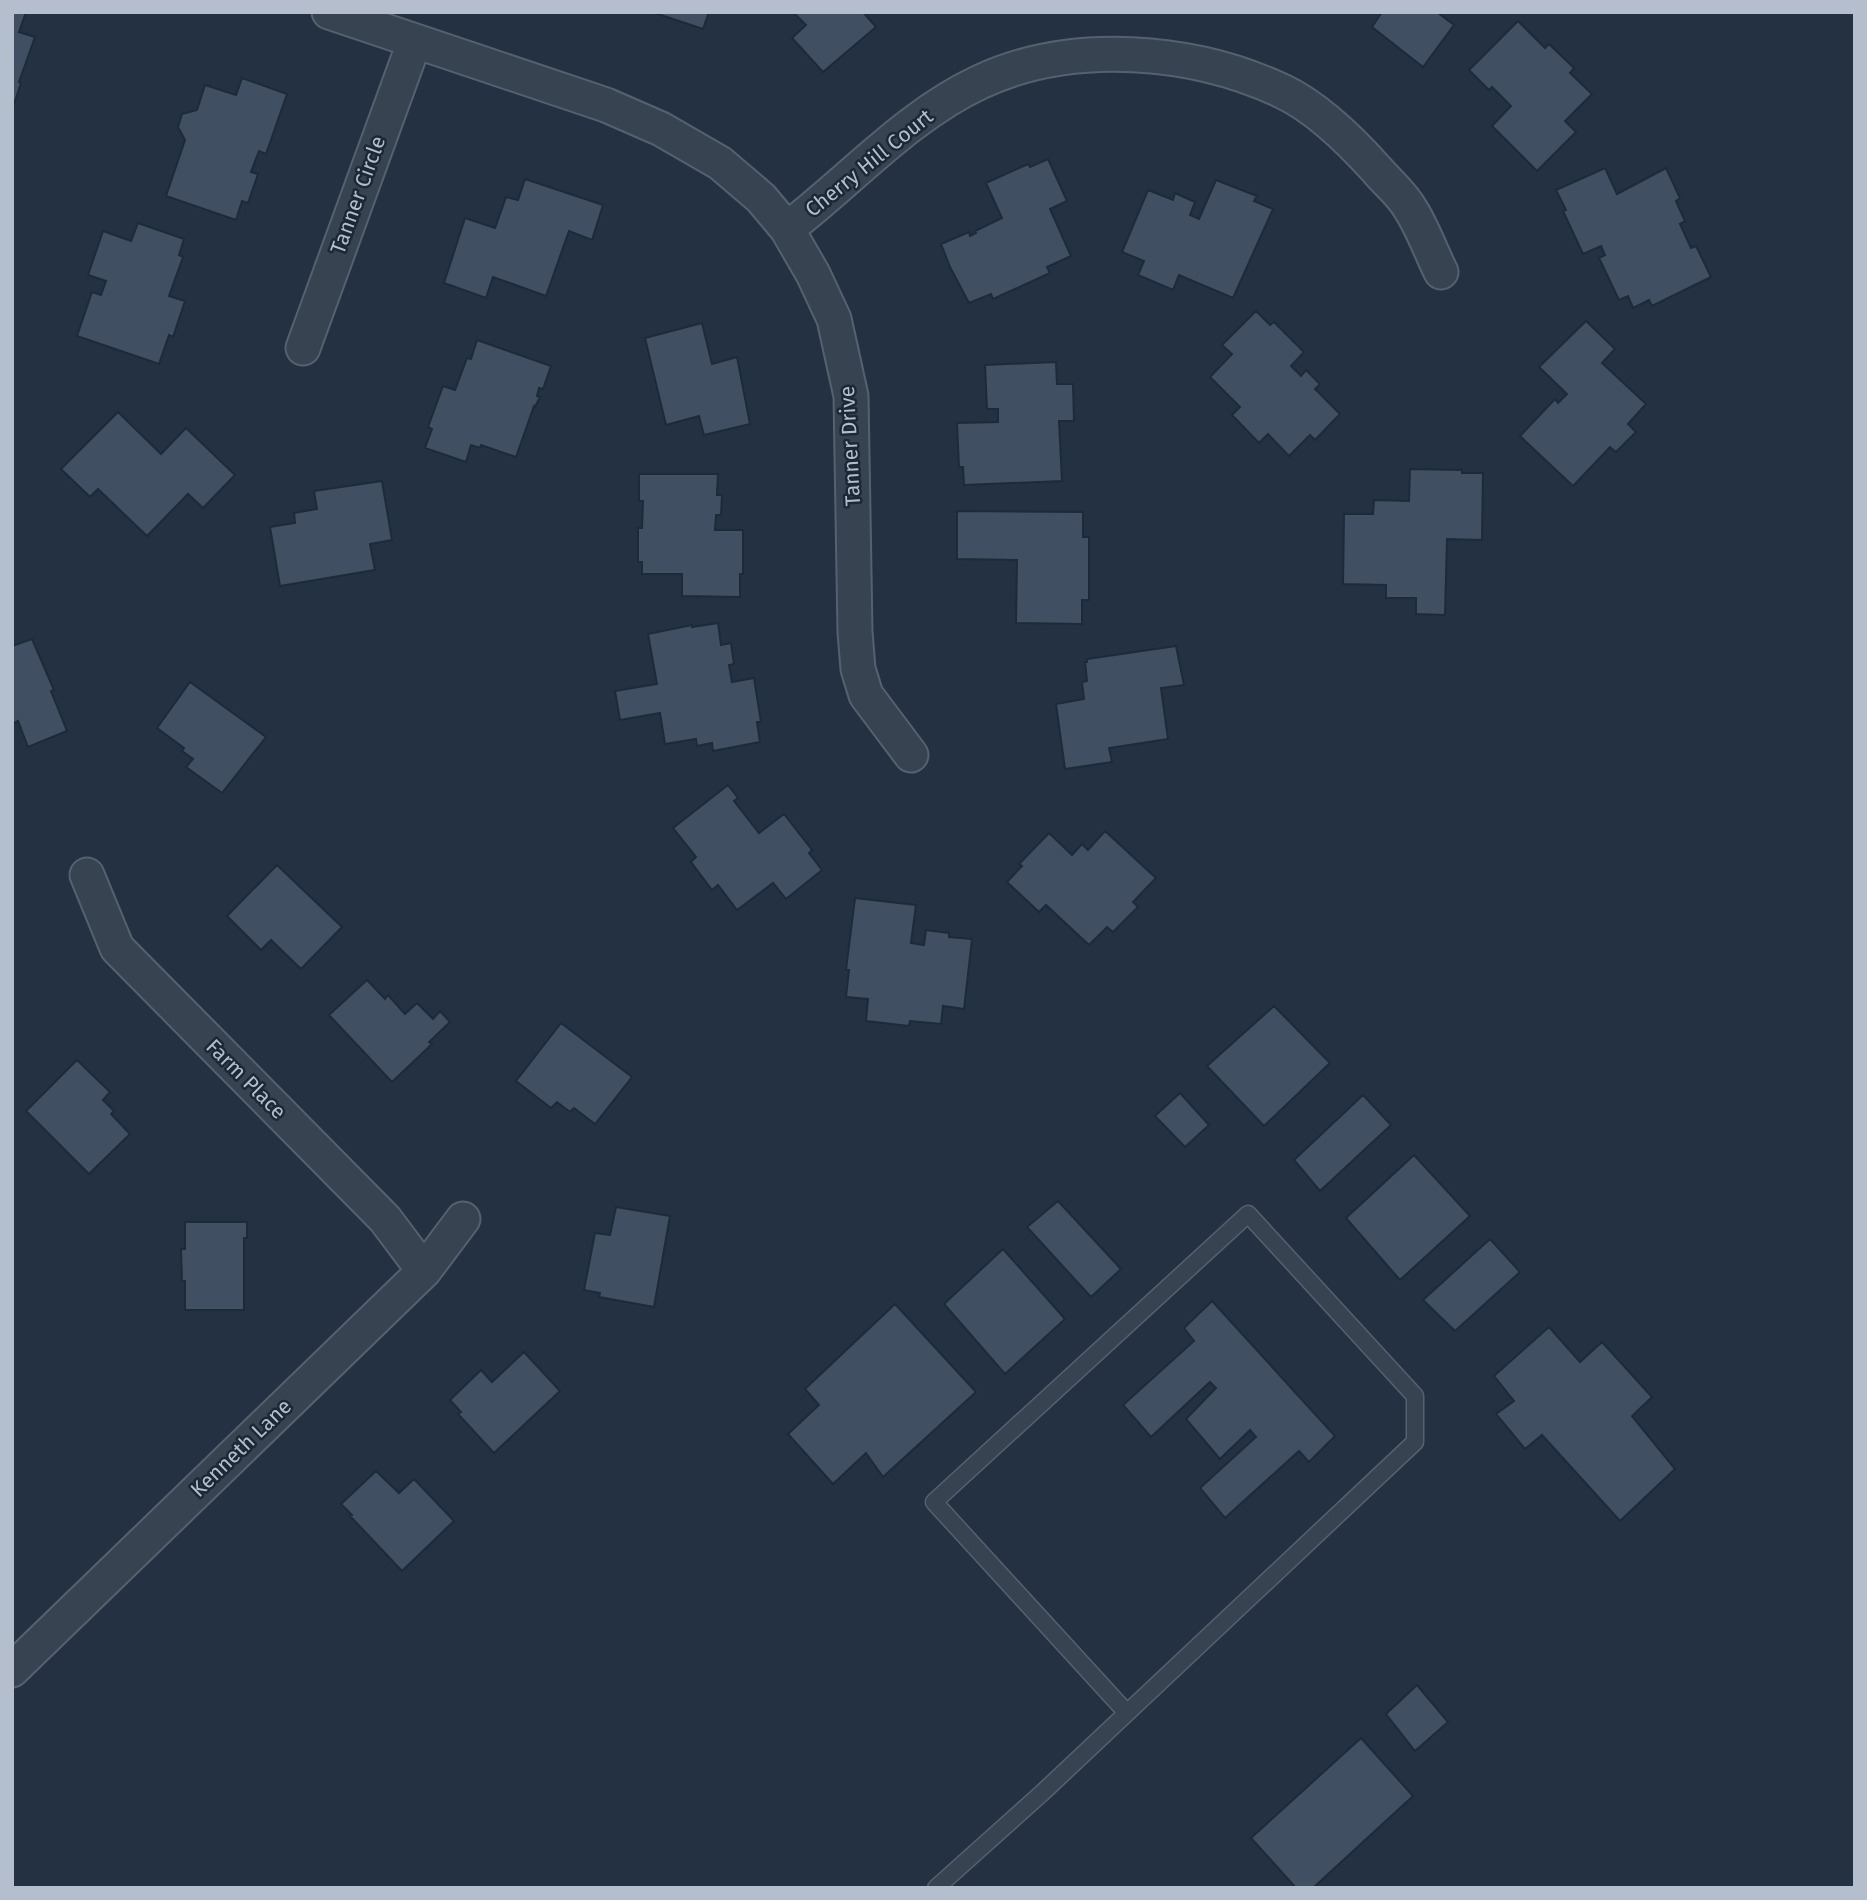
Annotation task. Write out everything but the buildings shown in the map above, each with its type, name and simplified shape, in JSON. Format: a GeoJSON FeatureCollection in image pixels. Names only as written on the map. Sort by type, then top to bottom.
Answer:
{"type":"FeatureCollection","features":[{"type":"Feature","properties":{"kind":"street","name":"Tanner Drive"},"geometry":{"type":"LineString","coordinates":[[328,12],[414,43],[606,105],[661,129],[720,163],[761,198],[787,229],[813,274],[834,319],[851,396],[858,669],[866,695],[911,755]]}},
{"type":"Feature","properties":{"kind":"street","name":"Tanner Circle"},"geometry":{"type":"LineString","coordinates":[[303,348],[414,43]]}},
{"type":"Feature","properties":{"kind":"street","name":"Cherry Hill Court"},"geometry":{"type":"LineString","coordinates":[[787,229],[893,139],[936,108],[981,82],[1037,62],[1090,55],[1149,55],[1243,75],[1286,93],[1325,121],[1364,156],[1410,208],[1440,272]]}},
{"type":"Feature","properties":{"kind":"street","name":"Farm Place"},"geometry":{"type":"LineString","coordinates":[[87,876],[117,948],[385,1219],[424,1271]]}},
{"type":"Feature","properties":{"kind":"street","name":"Kenneth Lane"},"geometry":{"type":"LineString","coordinates":[[15,1661],[424,1271],[463,1219]]}},
{"type":"Feature","properties":{"kind":"lane"},"geometry":{"type":"LineString","coordinates":[[936,1888],[1042,1793],[1415,1442],[1415,1396],[1248,1214],[934,1502],[1127,1713]]}}]}
